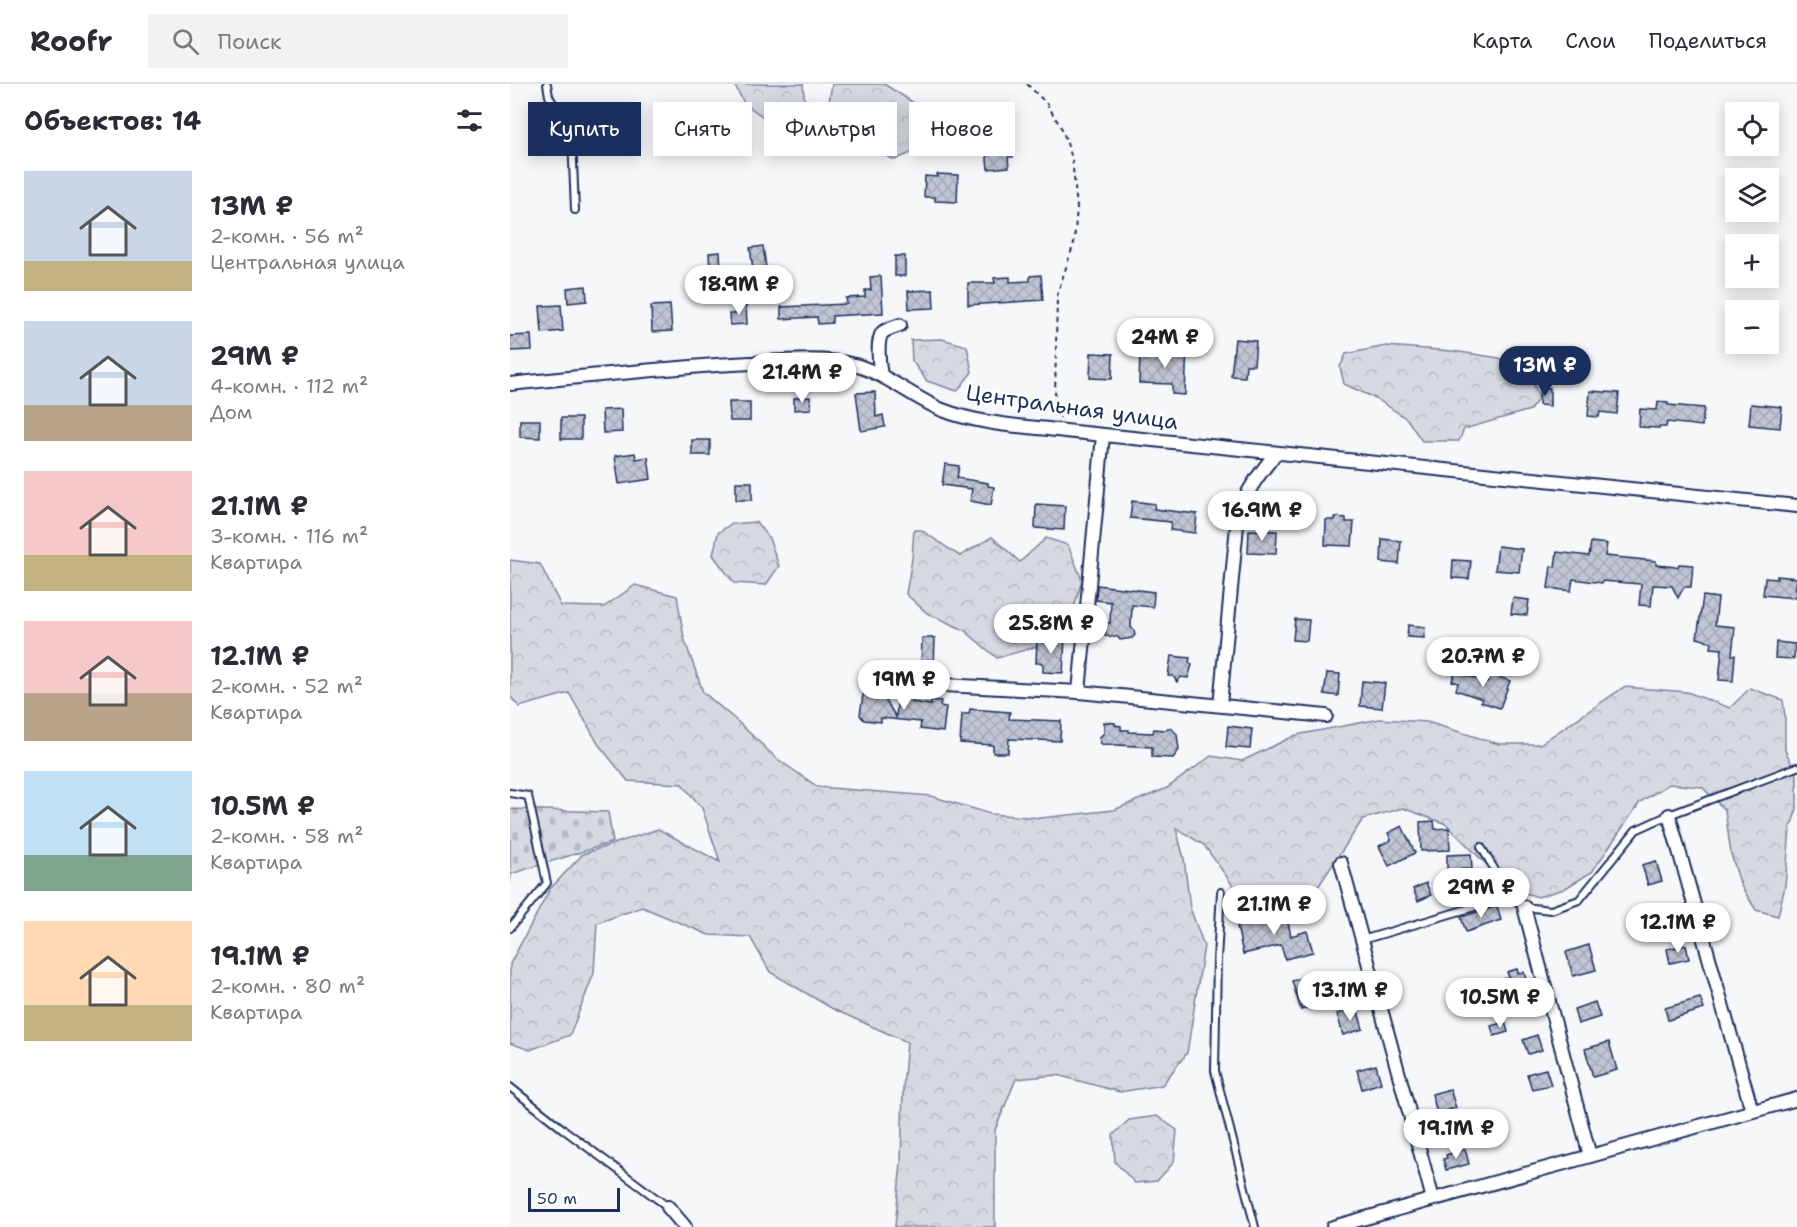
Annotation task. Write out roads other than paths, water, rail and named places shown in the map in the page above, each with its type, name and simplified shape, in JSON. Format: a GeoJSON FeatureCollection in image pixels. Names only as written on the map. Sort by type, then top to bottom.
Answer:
{"type":"FeatureCollection","features":[{"type":"Feature","properties":{"kind":"street"},"geometry":{"type":"LineString","coordinates":[[880,375],[878,360],[880,336],[883,332],[900,325]]}},
{"type":"Feature","properties":{"kind":"street","name":"Центральная улица"},"geometry":{"type":"LineString","coordinates":[[510,384],[685,366],[829,361],[855,365],[880,375],[941,409],[976,420],[1065,432],[1797,506]]}},
{"type":"Feature","properties":{"kind":"street"},"geometry":{"type":"LineString","coordinates":[[1079,692],[1103,435]]}},
{"type":"Feature","properties":{"kind":"street"},"geometry":{"type":"LineString","coordinates":[[1220,705],[1238,515],[1252,483],[1276,453]]}},
{"type":"Feature","properties":{"kind":"street"},"geometry":{"type":"LineString","coordinates":[[943,685],[1079,692],[1326,716]]}},
{"type":"Feature","properties":{"kind":"street"},"geometry":{"type":"LineString","coordinates":[[1669,815],[1752,1112]]}},
{"type":"Feature","properties":{"kind":"street"},"geometry":{"type":"LineString","coordinates":[[1341,863],[1433,1198]]}},
{"type":"Feature","properties":{"kind":"street"},"geometry":{"type":"LineString","coordinates":[[1524,907],[1590,1156]]}},
{"type":"Feature","properties":{"kind":"street"},"geometry":{"type":"LineString","coordinates":[[1333,1227],[1797,1099]]}},
{"type":"Feature","properties":{"kind":"street"},"geometry":{"type":"LineString","coordinates":[[668,1208],[685,1227]]}},
{"type":"Feature","properties":{"kind":"lane"},"geometry":{"type":"LineString","coordinates":[[547,84],[549,96],[572,138],[575,210]]}},
{"type":"Feature","properties":{"kind":"lane"},"geometry":{"type":"LineString","coordinates":[[1481,847],[1511,896],[1524,907],[1551,910],[1579,900],[1636,830],[1669,815],[1797,767]]}},
{"type":"Feature","properties":{"kind":"lane"},"geometry":{"type":"LineString","coordinates":[[510,793],[528,796],[547,883],[510,928]]}},
{"type":"Feature","properties":{"kind":"lane"},"geometry":{"type":"LineString","coordinates":[[1221,892],[1215,1071],[1255,1227]]}},
{"type":"Feature","properties":{"kind":"lane"},"geometry":{"type":"LineString","coordinates":[[1362,940],[1511,896]]}},
{"type":"Feature","properties":{"kind":"lane"},"geometry":{"type":"LineString","coordinates":[[510,1087],[563,1130],[668,1208]]}}]}
